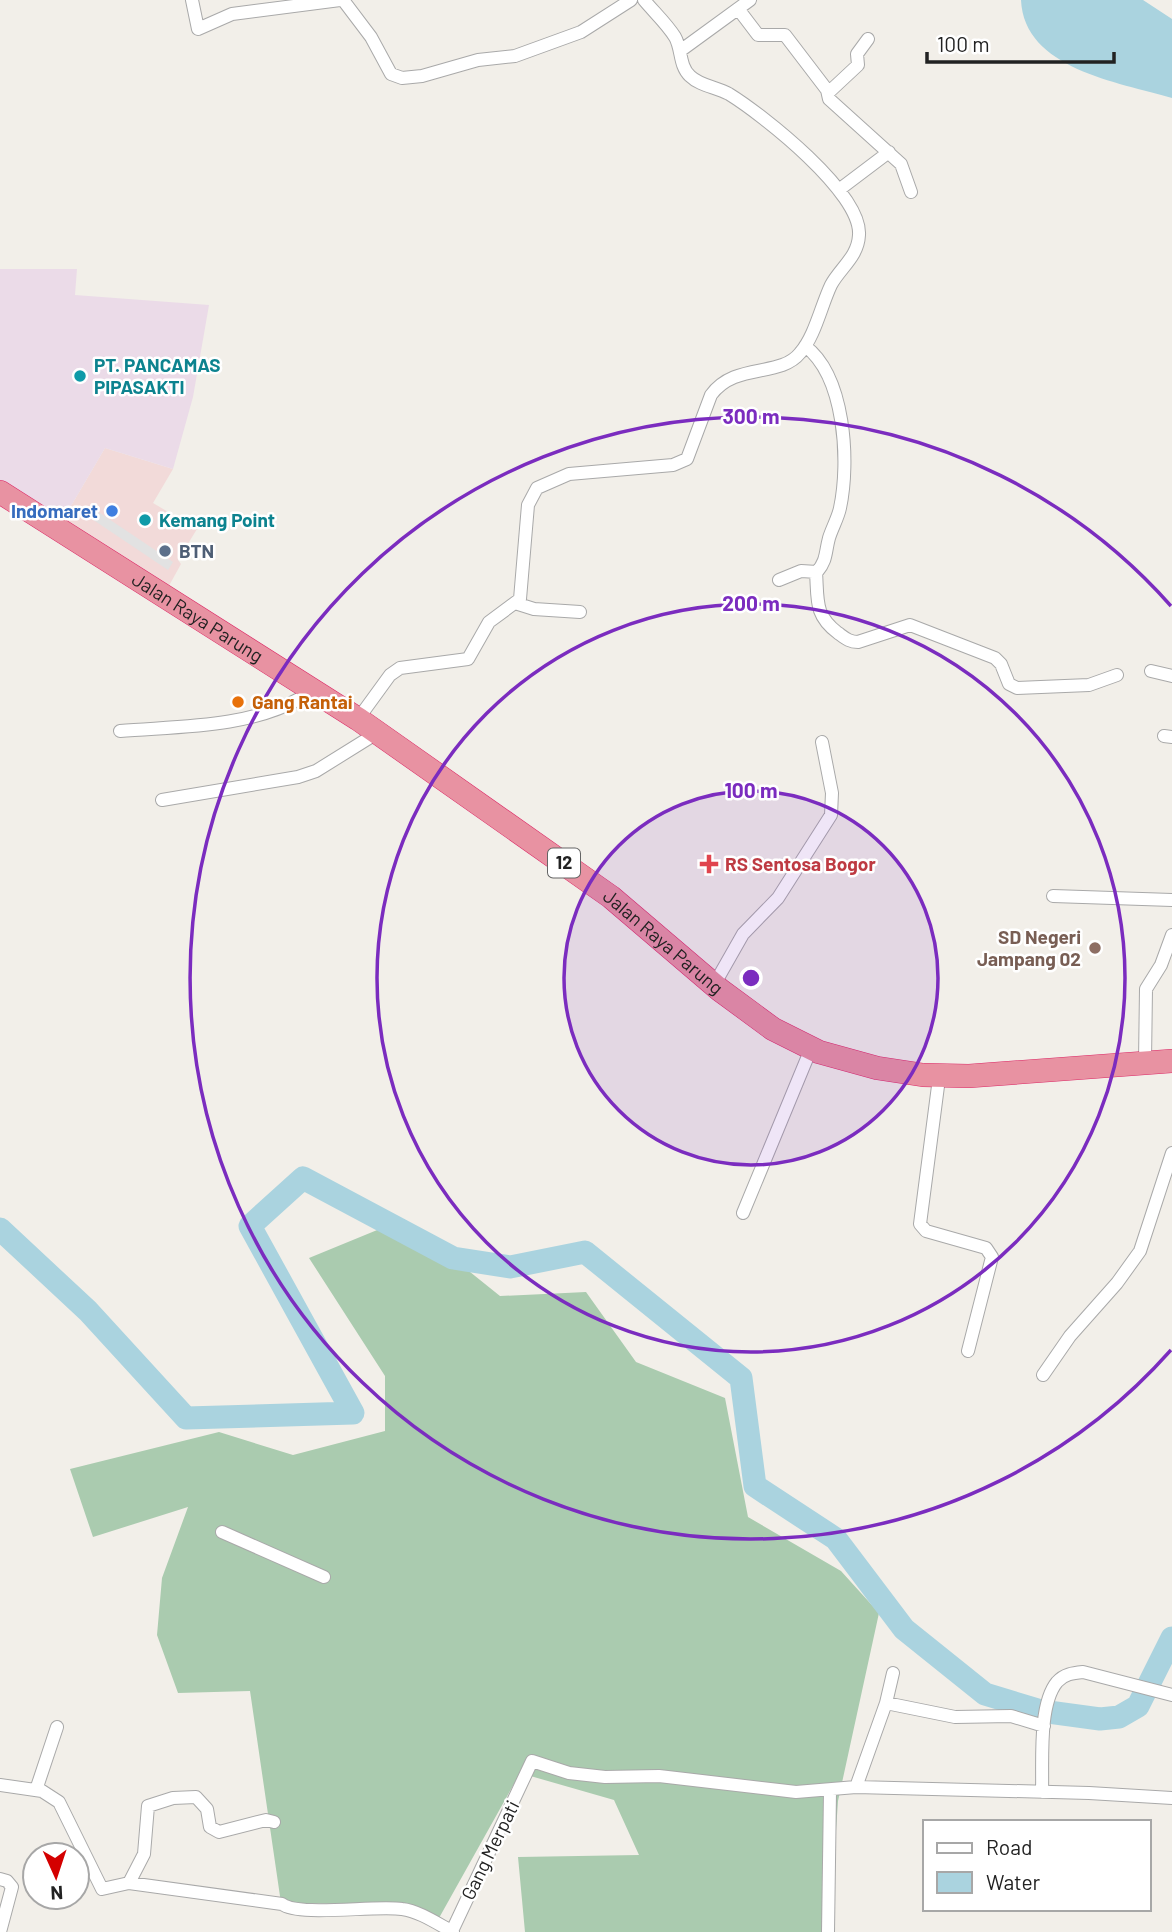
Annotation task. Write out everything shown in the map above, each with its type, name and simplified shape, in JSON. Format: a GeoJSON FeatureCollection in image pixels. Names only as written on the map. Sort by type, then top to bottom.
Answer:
{"type":"FeatureCollection","features":[{"type":"Feature","properties":{"kind":"highway","name":"Jalan Raya Parung"},"geometry":{"type":"LineString","coordinates":[[0,492],[364,729],[601,890],[646,934],[768,1037],[808,1056],[876,1079],[938,1086],[969,1087],[1172,1072]]}},
{"type":"Feature","properties":{"kind":"highway","name":"Jalan Raya Parung"},"geometry":{"type":"LineString","coordinates":[[0,511],[299,699],[364,729]]}},
{"type":"Feature","properties":{"kind":"highway","name":"Jalan Raya Parung"},"geometry":{"type":"LineString","coordinates":[[646,934],[773,1029],[807,1046],[877,1068],[923,1075],[969,1076],[1172,1061]]}},
{"type":"Feature","properties":{"kind":"street"},"geometry":{"type":"LineString","coordinates":[[192,0],[198,29],[232,14],[341,0],[371,37],[391,74],[401,78],[422,76],[478,60],[515,56],[581,32],[631,0]]}},
{"type":"Feature","properties":{"kind":"street"},"geometry":{"type":"LineString","coordinates":[[162,800],[298,778],[316,771],[364,729],[390,675],[400,668],[468,659],[489,622],[515,603],[523,592],[528,505],[537,488],[569,474],[681,463],[687,459],[711,395],[718,386],[735,375],[791,360],[805,346],[834,281],[852,258],[859,236],[857,215],[840,189],[823,170],[730,95],[690,76],[676,37],[644,0]]}},
{"type":"Feature","properties":{"kind":"street"},"geometry":{"type":"LineString","coordinates":[[680,51],[723,17],[739,10],[750,0]]}},
{"type":"Feature","properties":{"kind":"street"},"geometry":{"type":"LineString","coordinates":[[739,10],[758,34],[785,35],[828,93],[829,99],[901,164],[911,191]]}},
{"type":"Feature","properties":{"kind":"street"},"geometry":{"type":"LineString","coordinates":[[828,93],[858,65],[857,54],[868,39]]}},
{"type":"Feature","properties":{"kind":"street"},"geometry":{"type":"LineString","coordinates":[[840,189],[889,152]]}},
{"type":"Feature","properties":{"kind":"street"},"geometry":{"type":"LineString","coordinates":[[805,346],[814,353],[827,371],[836,398],[844,480],[828,556],[816,572],[819,614],[825,623],[850,642],[858,642],[910,625],[995,658],[1001,664],[1009,684],[1017,688],[1089,685],[1116,676]]}},
{"type":"Feature","properties":{"kind":"street"},"geometry":{"type":"LineString","coordinates":[[779,580],[801,570],[816,572]]}},
{"type":"Feature","properties":{"kind":"street"},"geometry":{"type":"LineString","coordinates":[[515,603],[534,609],[580,612]]}},
{"type":"Feature","properties":{"kind":"street"},"geometry":{"type":"LineString","coordinates":[[1151,671],[1172,677]]}},
{"type":"Feature","properties":{"kind":"street"},"geometry":{"type":"LineString","coordinates":[[120,731],[215,723],[281,709],[299,699]]}},
{"type":"Feature","properties":{"kind":"street"},"geometry":{"type":"LineString","coordinates":[[714,985],[743,934],[778,898],[831,815],[832,793],[822,742]]}},
{"type":"Feature","properties":{"kind":"street"},"geometry":{"type":"LineString","coordinates":[[1053,896],[1172,901]]}},
{"type":"Feature","properties":{"kind":"street"},"geometry":{"type":"LineString","coordinates":[[1145,1061],[1146,989],[1161,965],[1172,935]]}},
{"type":"Feature","properties":{"kind":"street"},"geometry":{"type":"LineString","coordinates":[[743,1213],[808,1056]]}},
{"type":"Feature","properties":{"kind":"street"},"geometry":{"type":"LineString","coordinates":[[938,1086],[920,1224],[926,1231],[986,1248],[992,1257],[968,1351]]}},
{"type":"Feature","properties":{"kind":"street"},"geometry":{"type":"LineString","coordinates":[[1043,1375],[1070,1336],[1118,1283],[1140,1251],[1172,1153]]}},
{"type":"Feature","properties":{"kind":"street"},"geometry":{"type":"LineString","coordinates":[[222,1532],[324,1577]]}},
{"type":"Feature","properties":{"kind":"street"},"geometry":{"type":"LineString","coordinates":[[1042,1792],[1044,1725],[1049,1701],[1058,1680],[1069,1674],[1083,1672],[1172,1695]]}},
{"type":"Feature","properties":{"kind":"street"},"geometry":{"type":"LineString","coordinates":[[856,1787],[886,1703],[893,1673]]}},
{"type":"Feature","properties":{"kind":"street"},"geometry":{"type":"LineString","coordinates":[[886,1703],[955,1717],[1011,1716],[1044,1725]]}},
{"type":"Feature","properties":{"kind":"street"},"geometry":{"type":"LineString","coordinates":[[36,1790],[57,1727]]}},
{"type":"Feature","properties":{"kind":"street","name":"Gang Merpati"},"geometry":{"type":"LineString","coordinates":[[129,1883],[282,1904],[302,1910],[374,1906],[405,1909],[452,1932],[532,1761],[569,1773],[593,1776],[659,1776],[796,1792],[830,1792]]}},
{"type":"Feature","properties":{"kind":"street"},"geometry":{"type":"LineString","coordinates":[[0,1785],[36,1790],[59,1802],[102,1889],[129,1883],[144,1854],[148,1806],[157,1801],[196,1797],[207,1809],[210,1827],[219,1832],[266,1820],[274,1822]]}},
{"type":"Feature","properties":{"kind":"street"},"geometry":{"type":"LineString","coordinates":[[828,1932],[830,1792],[856,1787],[1172,1798]]}},
{"type":"Feature","properties":{"kind":"street"},"geometry":{"type":"LineString","coordinates":[[0,1879],[12,1887],[0,1932]]}},
{"type":"Feature","properties":{"kind":"shaded area"},"geometry":{"type":"Polygon","coordinates":[[[0,269],[77,269],[75,295],[209,305],[193,397],[173,469],[105,448],[61,523],[0,483],[0,269]]]}},
{"type":"Feature","properties":{"kind":"shaded area"},"geometry":{"type":"Polygon","coordinates":[[[105,448],[173,469],[153,503],[197,529],[178,560],[181,564],[165,593],[61,523],[105,448]]]}},
{"type":"Feature","properties":{"kind":"shaded area"},"geometry":{"type":"Polygon","coordinates":[[[91,507],[173,562],[168,570],[86,515],[91,507]]]}},
{"type":"Feature","properties":{"kind":"green space"},"geometry":{"type":"Polygon","coordinates":[[[404,1219],[500,1296],[586,1292],[636,1362],[725,1398],[748,1517],[841,1571],[879,1613],[838,1801],[829,1932],[525,1932],[518,1857],[639,1855],[614,1800],[520,1773],[439,1918],[344,1904],[281,1903],[250,1691],[178,1693],[157,1635],[162,1578],[188,1507],[93,1537],[70,1469],[219,1432],[293,1455],[385,1431],[385,1376],[309,1258],[404,1219]]]}},
{"type":"Feature","properties":{"kind":"water"},"geometry":{"type":"Polygon","coordinates":[[[1021,0],[1143,0],[1172,19],[1172,98],[1101,78],[1056,57],[1038,42],[1026,23],[1021,0]]]}},
{"type":"Feature","properties":{"kind":"waterway"},"geometry":{"type":"LineString","coordinates":[[0,1229],[88,1311],[186,1418],[353,1413],[250,1226],[303,1178],[453,1258],[510,1267],[585,1252],[741,1378],[755,1486],[836,1539],[904,1629],[985,1694],[1041,1711],[1100,1719],[1119,1717],[1138,1706],[1172,1638]]}},
{"type":"Feature","properties":{"kind":"place","name":"PT. PANCAMAS PIPASAKTI"},"geometry":{"type":"Point","coordinates":[80,376]}},
{"type":"Feature","properties":{"kind":"place","name":"Indomaret"},"geometry":{"type":"Point","coordinates":[112,511]}},
{"type":"Feature","properties":{"kind":"place","name":"Kemang Point"},"geometry":{"type":"Point","coordinates":[145,520]}},
{"type":"Feature","properties":{"kind":"place","name":"BTN"},"geometry":{"type":"Point","coordinates":[165,551]}},
{"type":"Feature","properties":{"kind":"place","name":"Gang Rantai"},"geometry":{"type":"Point","coordinates":[238,702]}},
{"type":"Feature","properties":{"kind":"place","name":"RS Sentosa Bogor"},"geometry":{"type":"Point","coordinates":[709,864]}},
{"type":"Feature","properties":{"kind":"place","name":"SD Negeri Jampang 02"},"geometry":{"type":"Point","coordinates":[1095,948]}}]}
